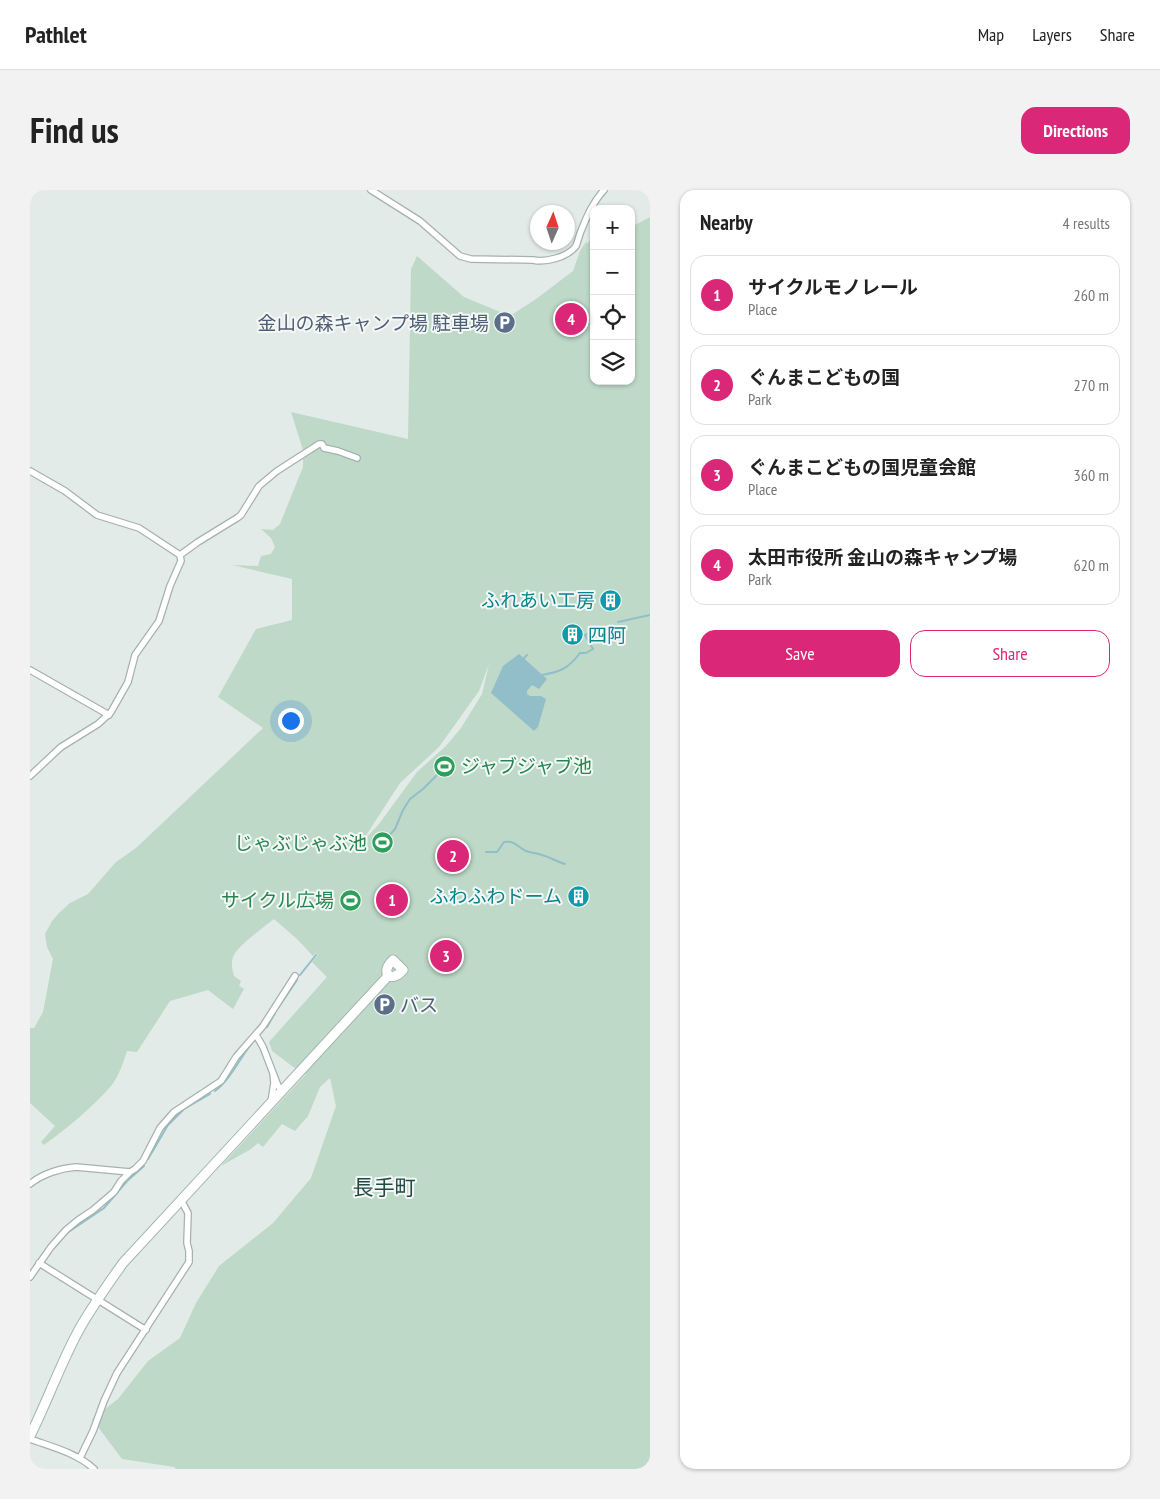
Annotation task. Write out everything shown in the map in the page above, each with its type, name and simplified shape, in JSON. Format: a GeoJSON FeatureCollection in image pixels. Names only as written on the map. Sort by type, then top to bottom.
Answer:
{"type":"FeatureCollection","features":[{"type":"Feature","properties":{"kind":"street"},"geometry":{"type":"LineString","coordinates":[[371,190],[420,221],[460,256],[471,260],[533,260],[539,262],[564,255],[576,246],[589,211],[604,190]]}},
{"type":"Feature","properties":{"kind":"street"},"geometry":{"type":"LineString","coordinates":[[180,555],[241,515],[259,486],[277,471],[319,444],[322,444],[324,448],[338,450],[357,458]]}},
{"type":"Feature","properties":{"kind":"street"},"geometry":{"type":"LineString","coordinates":[[30,471],[65,491],[97,514],[139,528],[180,555]]}},
{"type":"Feature","properties":{"kind":"street"},"geometry":{"type":"LineString","coordinates":[[30,776],[61,747],[98,724],[109,714],[128,682],[135,655],[159,621],[170,586],[181,560],[180,555]]}},
{"type":"Feature","properties":{"kind":"street"},"geometry":{"type":"LineString","coordinates":[[30,670],[109,714]]}},
{"type":"Feature","properties":{"kind":"street"},"geometry":{"type":"LineString","coordinates":[[94,1469],[80,1458],[30,1437],[80,1328],[123,1263],[389,975]]}},
{"type":"Feature","properties":{"kind":"street"},"geometry":{"type":"LineString","coordinates":[[30,1277],[66,1230],[94,1210],[143,1161],[154,1138],[177,1109],[218,1084],[246,1044],[256,1035],[295,976]]}},
{"type":"Feature","properties":{"kind":"street"},"geometry":{"type":"LineString","coordinates":[[256,1035],[263,1047],[278,1086],[282,1090]]}},
{"type":"Feature","properties":{"kind":"street"},"geometry":{"type":"LineString","coordinates":[[270,1104],[274,1083],[273,1073]]}},
{"type":"Feature","properties":{"kind":"street"},"geometry":{"type":"LineString","coordinates":[[30,1184],[40,1177],[76,1167],[130,1172]]}},
{"type":"Feature","properties":{"kind":"street"},"geometry":{"type":"LineString","coordinates":[[80,1458],[117,1373],[189,1262],[187,1243],[188,1212],[181,1200]]}},
{"type":"Feature","properties":{"kind":"street"},"geometry":{"type":"LineString","coordinates":[[39,1263],[146,1330]]}},
{"type":"Feature","properties":{"kind":"green space"},"geometry":{"type":"Polygon","coordinates":[[[650,217],[650,1469],[176,1469],[174,1467],[122,1459],[92,1419],[118,1399],[148,1361],[180,1338],[196,1303],[219,1266],[273,1223],[311,1178],[336,1106],[330,1078],[320,1087],[308,1116],[295,1131],[282,1124],[263,1147],[258,1143],[221,1166],[306,1074],[299,1067],[296,1069],[272,1051],[269,1042],[327,977],[312,962],[318,955],[316,953],[313,956],[274,919],[245,942],[233,957],[234,976],[241,981],[239,986],[244,989],[233,1009],[208,990],[170,1001],[137,1052],[127,1051],[119,1074],[111,1086],[62,1132],[44,1145],[41,1142],[55,1126],[30,1103],[30,1028],[34,1028],[43,1012],[53,959],[47,947],[45,934],[59,913],[70,903],[88,894],[116,862],[136,848],[263,728],[218,697],[256,629],[292,620],[292,579],[232,565],[258,566],[261,556],[271,554],[275,547],[271,538],[261,529],[273,530],[280,524],[303,467],[303,450],[291,412],[408,439],[411,269],[417,256],[464,297],[510,316],[573,271],[580,251],[586,242],[588,244],[589,241],[590,385],[635,385],[635,225],[650,217]],[[489,664],[479,691],[439,747],[400,783],[365,837],[353,847],[365,839],[379,824],[417,772],[446,746],[461,728],[482,694],[489,664]]]}},
{"type":"Feature","properties":{"kind":"water"},"geometry":{"type":"Polygon","coordinates":[[[519,654],[547,679],[539,689],[532,685],[527,691],[527,694],[530,696],[541,696],[546,699],[538,727],[534,731],[491,693],[503,666],[519,654]]]}},
{"type":"Feature","properties":{"kind":"waterway"},"geometry":{"type":"LineString","coordinates":[[618,622],[650,615]]}},
{"type":"Feature","properties":{"kind":"waterway"},"geometry":{"type":"LineString","coordinates":[[542,675],[564,668],[580,653],[586,653],[593,649],[585,635],[594,631]]}},
{"type":"Feature","properties":{"kind":"waterway"},"geometry":{"type":"LineString","coordinates":[[524,658],[527,655]]}},
{"type":"Feature","properties":{"kind":"waterway"},"geometry":{"type":"LineString","coordinates":[[387,838],[395,829],[410,799],[442,770]]}},
{"type":"Feature","properties":{"kind":"waterway"},"geometry":{"type":"LineString","coordinates":[[486,852],[497,852],[504,842],[511,842],[526,851],[565,864]]}},
{"type":"Feature","properties":{"kind":"waterway"},"geometry":{"type":"LineString","coordinates":[[300,975],[316,955]]}},
{"type":"Feature","properties":{"kind":"waterway"},"geometry":{"type":"LineString","coordinates":[[278,1008],[297,980]]}},
{"type":"Feature","properties":{"kind":"waterway"},"geometry":{"type":"LineString","coordinates":[[267,1027],[275,1013]]}},
{"type":"Feature","properties":{"kind":"waterway"},"geometry":{"type":"LineString","coordinates":[[215,1091],[230,1075],[252,1043]]}},
{"type":"Feature","properties":{"kind":"waterway"},"geometry":{"type":"LineString","coordinates":[[148,1159],[168,1125],[184,1109],[210,1094]]}},
{"type":"Feature","properties":{"kind":"waterway"},"geometry":{"type":"LineString","coordinates":[[67,1233],[104,1208],[127,1181],[144,1166]]}},
{"type":"Feature","properties":{"kind":"place","name":"太田市役所 金山の森キャンプ場"},"geometry":{"type":"Point","coordinates":[571,319]}},
{"type":"Feature","properties":{"kind":"place","name":"金山の森キャンプ場 駐車場"},"geometry":{"type":"Point","coordinates":[505,323]}},
{"type":"Feature","properties":{"kind":"place","name":"ふれあい工房"},"geometry":{"type":"Point","coordinates":[611,600]}},
{"type":"Feature","properties":{"kind":"place","name":"四阿"},"geometry":{"type":"Point","coordinates":[572,635]}},
{"type":"Feature","properties":{"kind":"place","name":"ジャブジャブ池"},"geometry":{"type":"Point","coordinates":[445,766]}},
{"type":"Feature","properties":{"kind":"place","name":"じゃぶじゃぶ池"},"geometry":{"type":"Point","coordinates":[383,843]}},
{"type":"Feature","properties":{"kind":"place","name":"ぐんまこどもの国"},"geometry":{"type":"Point","coordinates":[453,856]}},
{"type":"Feature","properties":{"kind":"place","name":"ふわふわドーム"},"geometry":{"type":"Point","coordinates":[578,896]}},
{"type":"Feature","properties":{"kind":"place","name":"サイクル広場"},"geometry":{"type":"Point","coordinates":[350,900]}},
{"type":"Feature","properties":{"kind":"place","name":"サイクルモノレール"},"geometry":{"type":"Point","coordinates":[392,900]}},
{"type":"Feature","properties":{"kind":"place","name":"ぐんまこどもの国児童会館"},"geometry":{"type":"Point","coordinates":[446,956]}},
{"type":"Feature","properties":{"kind":"place","name":"バス"},"geometry":{"type":"Point","coordinates":[384,1005]}},
{"type":"Feature","properties":{"kind":"district","name":"長手町"},"geometry":{"type":"Point","coordinates":[384,1187]}}]}
